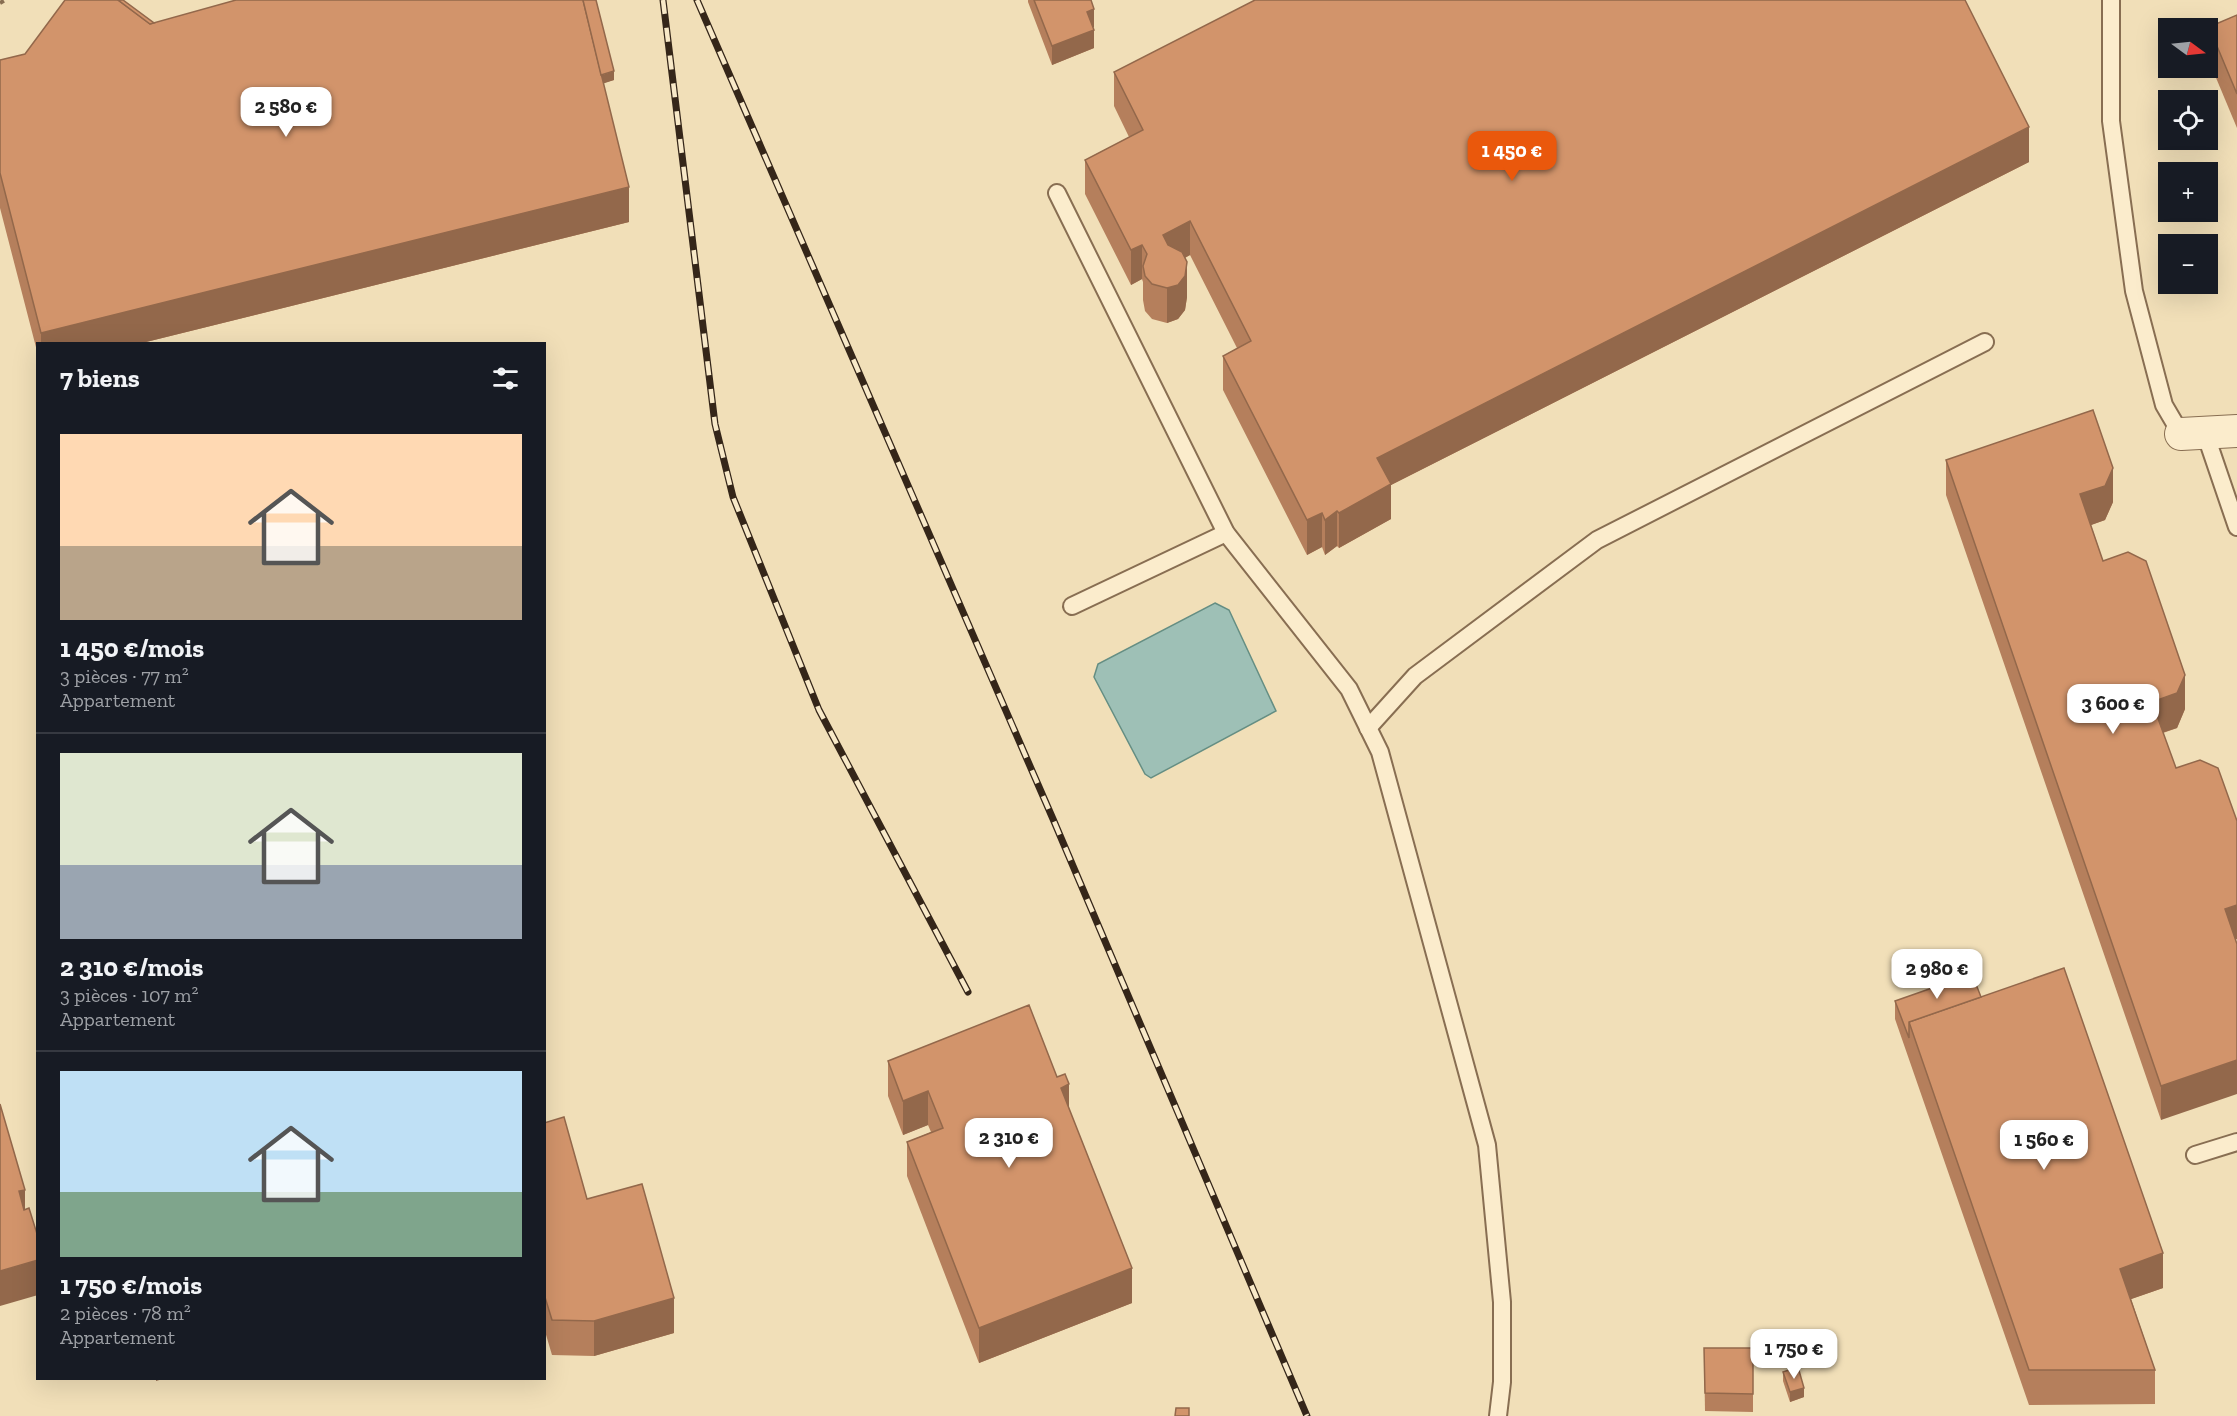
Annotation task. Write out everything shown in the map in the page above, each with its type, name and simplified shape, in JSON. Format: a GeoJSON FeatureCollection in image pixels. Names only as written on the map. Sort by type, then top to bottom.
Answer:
{"type":"FeatureCollection","features":[{"type":"Feature","properties":{"kind":"street"},"geometry":{"type":"LineString","coordinates":[[2193,433],[2237,431]]}},
{"type":"Feature","properties":{"kind":"lane"},"geometry":{"type":"LineString","coordinates":[[2111,0],[2111,121],[2134,291],[2164,405],[2193,433],[2237,527]]}},
{"type":"Feature","properties":{"kind":"lane"},"geometry":{"type":"LineString","coordinates":[[1057,193],[1226,533],[1349,689],[1380,752],[1487,1145],[1502,1302],[1502,1382],[1498,1416]]}},
{"type":"Feature","properties":{"kind":"lane"},"geometry":{"type":"LineString","coordinates":[[1368,728],[1414,676],[1597,540],[1985,342]]}},
{"type":"Feature","properties":{"kind":"lane"},"geometry":{"type":"LineString","coordinates":[[1072,606],[1226,533]]}},
{"type":"Feature","properties":{"kind":"lane"},"geometry":{"type":"LineString","coordinates":[[2195,1155],[2237,1142]]}},
{"type":"Feature","properties":{"kind":"path"},"geometry":{"type":"LineString","coordinates":[[0,3],[5,0]]}},
{"type":"Feature","properties":{"kind":"water"},"geometry":{"type":"Polygon","coordinates":[[[1215,603],[1229,610],[1276,711],[1151,778],[1145,774],[1094,677],[1098,664],[1215,603]]]}},
{"type":"Feature","properties":{"kind":"building"},"geometry":{"type":"Polygon","coordinates":[[[65,0],[118,0],[150,24],[236,0],[583,0],[629,187],[41,333],[0,173],[0,60],[25,54],[65,0]]]}},
{"type":"Feature","properties":{"kind":"building"},"geometry":{"type":"Polygon","coordinates":[[[118,0],[123,0],[154,23],[150,24],[118,0]]]}},
{"type":"Feature","properties":{"kind":"building"},"geometry":{"type":"Polygon","coordinates":[[[583,0],[596,0],[614,71],[601,75],[583,0]]]}},
{"type":"Feature","properties":{"kind":"building"},"geometry":{"type":"Polygon","coordinates":[[[1034,0],[1091,0],[1094,9],[1087,12],[1094,30],[1052,46],[1034,0]]]}},
{"type":"Feature","properties":{"kind":"building"},"geometry":{"type":"Polygon","coordinates":[[[1255,0],[1965,0],[2029,127],[1377,458],[1391,484],[1339,513],[1337,511],[1325,520],[1322,513],[1307,520],[1223,356],[1251,341],[1190,221],[1163,235],[1168,245],[1182,252],[1187,262],[1185,276],[1178,285],[1167,288],[1152,284],[1145,276],[1143,266],[1147,254],[1142,245],[1131,250],[1085,160],[1143,130],[1114,72],[1255,0]]]}},
{"type":"Feature","properties":{"kind":"building"},"geometry":{"type":"Polygon","coordinates":[[[2237,15],[2237,94],[2218,49],[2218,23],[2237,15]]]}},
{"type":"Feature","properties":{"kind":"building"},"geometry":{"type":"Polygon","coordinates":[[[2093,410],[2113,468],[2105,486],[2080,494],[2103,561],[2128,552],[2146,561],[2185,675],[2177,693],[2152,702],[2176,768],[2200,760],[2218,768],[2237,821],[2237,905],[2225,909],[2237,944],[2237,1060],[2161,1086],[1946,460],[2093,410]]]}},
{"type":"Feature","properties":{"kind":"building"},"geometry":{"type":"Polygon","coordinates":[[[2064,968],[2163,1253],[2120,1269],[2155,1370],[2029,1370],[1909,1022],[2064,968]]]}},
{"type":"Feature","properties":{"kind":"building"},"geometry":{"type":"Polygon","coordinates":[[[1972,974],[1981,997],[1909,1022],[1909,1038],[1895,1001],[1972,974]]]}},
{"type":"Feature","properties":{"kind":"building"},"geometry":{"type":"Polygon","coordinates":[[[1029,1005],[1057,1077],[1065,1074],[1069,1084],[1061,1088],[1132,1268],[979,1328],[907,1142],[943,1128],[928,1091],[903,1101],[888,1061],[1029,1005]]]}},
{"type":"Feature","properties":{"kind":"building"},"geometry":{"type":"Polygon","coordinates":[[[0,1104],[25,1190],[19,1191],[24,1210],[29,1208],[36,1231],[36,1261],[0,1271],[0,1104]]]}},
{"type":"Feature","properties":{"kind":"building"},"geometry":{"type":"Polygon","coordinates":[[[564,1117],[587,1199],[642,1184],[674,1298],[594,1321],[552,1320],[546,1300],[546,1122],[564,1117]]]}},
{"type":"Feature","properties":{"kind":"building"},"geometry":{"type":"Polygon","coordinates":[[[1704,1348],[1753,1348],[1753,1394],[1705,1393],[1704,1348]]]}},
{"type":"Feature","properties":{"kind":"building"},"geometry":{"type":"Polygon","coordinates":[[[1798,1367],[1804,1388],[1790,1392],[1783,1372],[1798,1367]]]}},
{"type":"Feature","properties":{"kind":"building"},"geometry":{"type":"Polygon","coordinates":[[[1176,1408],[1189,1408],[1189,1416],[1175,1416],[1176,1408]]]}},
{"type":"Feature","properties":{"kind":"railway"},"geometry":{"type":"LineString","coordinates":[[663,0],[715,424],[733,497],[819,710],[968,992]]}},
{"type":"Feature","properties":{"kind":"railway"},"geometry":{"type":"LineString","coordinates":[[697,0],[1053,819],[1307,1416]]}}]}
